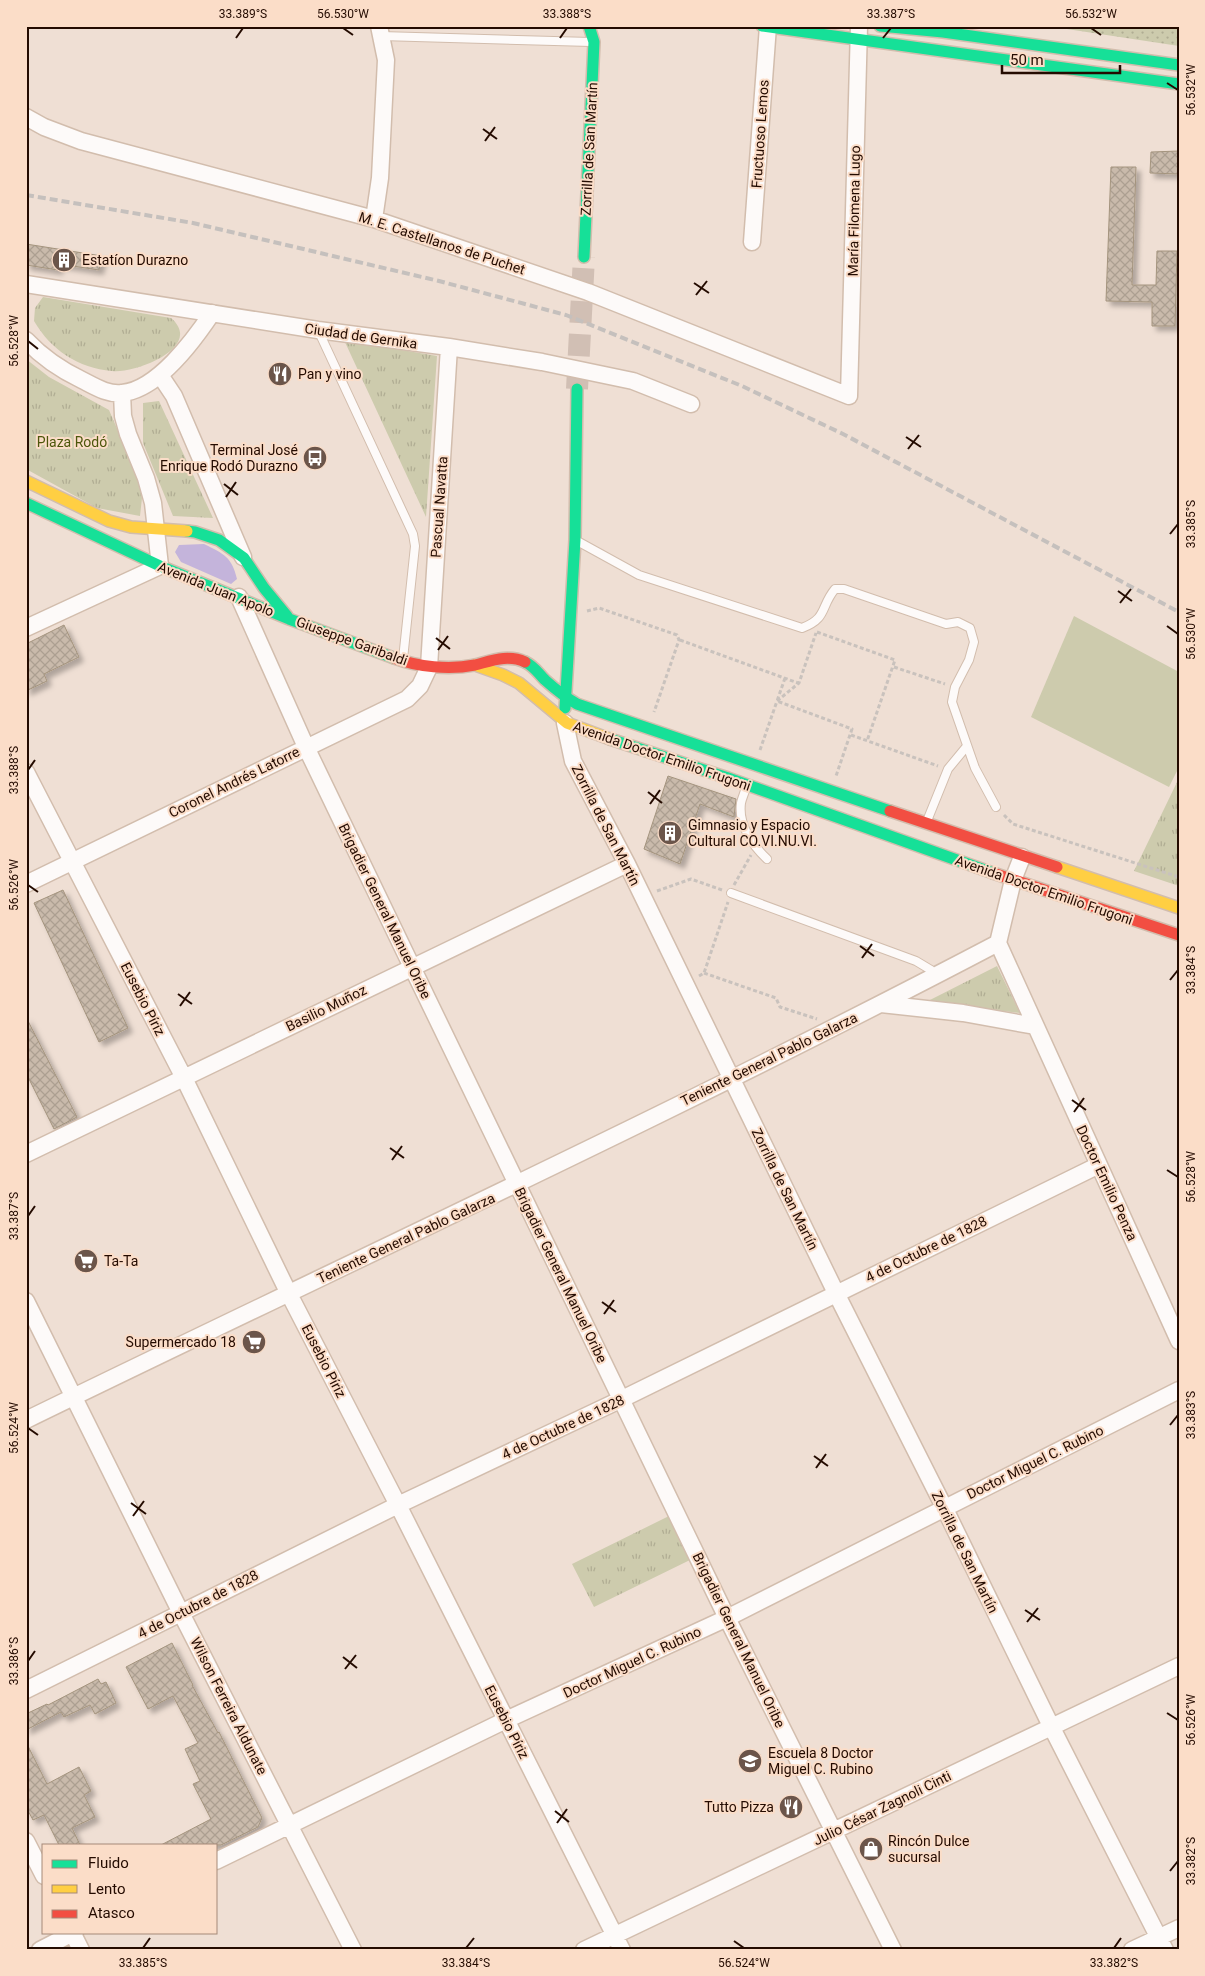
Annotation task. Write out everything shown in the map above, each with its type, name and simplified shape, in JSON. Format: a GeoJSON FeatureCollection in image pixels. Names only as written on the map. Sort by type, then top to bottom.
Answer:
{"type":"FeatureCollection","features":[{"type":"Feature","properties":{"kind":"street","name":"Zorrilla de San Martín"},"geometry":{"type":"LineString","coordinates":[[584,257],[594,42],[589,26]]}},
{"type":"Feature","properties":{"kind":"street","name":"Zorrilla de San Martín"},"geometry":{"type":"LineString","coordinates":[[594,42],[602,26]]}},
{"type":"Feature","properties":{"kind":"street"},"geometry":{"type":"LineString","coordinates":[[880,26],[943,29],[1179,65]]}},
{"type":"Feature","properties":{"kind":"street"},"geometry":{"type":"LineString","coordinates":[[766,27],[858,33],[940,51],[1179,84]]}},
{"type":"Feature","properties":{"kind":"street","name":"Fructuoso Lemos"},"geometry":{"type":"LineString","coordinates":[[752,242],[766,27]]}},
{"type":"Feature","properties":{"kind":"street"},"geometry":{"type":"LineString","coordinates":[[940,51],[943,29]]}},
{"type":"Feature","properties":{"kind":"street"},"geometry":{"type":"LineString","coordinates":[[374,219],[380,178],[386,60],[380,31]]}},
{"type":"Feature","properties":{"kind":"street","name":"María Filomena Lugo"},"geometry":{"type":"LineString","coordinates":[[849,396],[858,33]]}},
{"type":"Feature","properties":{"kind":"street","name":"M. E. Castellanos de Puchet"},"geometry":{"type":"LineString","coordinates":[[26,117],[44,127],[81,141],[374,219],[588,292],[849,396]]}},
{"type":"Feature","properties":{"kind":"street","name":"Ciudad de Gernika"},"geometry":{"type":"LineString","coordinates":[[29,288],[449,347],[542,362],[624,379],[691,404]]}},
{"type":"Feature","properties":{"kind":"street"},"geometry":{"type":"LineString","coordinates":[[26,340],[36,350],[66,372],[106,391],[122,394],[147,384],[160,375],[184,350],[212,313]]}},
{"type":"Feature","properties":{"kind":"street","name":"Pascual Navatta"},"geometry":{"type":"LineString","coordinates":[[429,667],[449,347]]}},
{"type":"Feature","properties":{"kind":"street"},"geometry":{"type":"LineString","coordinates":[[160,375],[174,396],[244,558]]}},
{"type":"Feature","properties":{"kind":"street","name":"Zorrilla de San Martín"},"geometry":{"type":"LineString","coordinates":[[577,389],[575,540],[565,723],[573,761],[627,864],[836,1293],[944,1507],[1051,1726],[1162,1943]]}},
{"type":"Feature","properties":{"kind":"street"},"geometry":{"type":"LineString","coordinates":[[26,628],[160,566],[153,503],[146,478],[128,434],[123,416],[122,394]]}},
{"type":"Feature","properties":{"kind":"street","name":"Avenida Juan Apolo"},"geometry":{"type":"LineString","coordinates":[[26,482],[109,521],[131,527],[195,532],[219,540],[244,558],[247,586],[289,619]]}},
{"type":"Feature","properties":{"kind":"street","name":"Avenida Juan Apolo"},"geometry":{"type":"LineString","coordinates":[[26,503],[160,566],[247,586],[289,619]]}},
{"type":"Feature","properties":{"kind":"street","name":"Brigadier General Manuel Oribe"},"geometry":{"type":"LineString","coordinates":[[247,586],[306,747],[727,1618],[893,1950]]}},
{"type":"Feature","properties":{"kind":"street","name":"Giuseppe Garibaldi"},"geometry":{"type":"LineString","coordinates":[[289,619],[402,661],[429,667],[474,665]]}},
{"type":"Feature","properties":{"kind":"street"},"geometry":{"type":"LineString","coordinates":[[559,662],[570,642]]}},
{"type":"Feature","properties":{"kind":"street","name":"Avenida Doctor Emilio Frugoni"},"geometry":{"type":"LineString","coordinates":[[474,665],[494,659],[519,659],[532,665],[543,678],[577,704],[1022,857],[1179,908]]}},
{"type":"Feature","properties":{"kind":"street","name":"Avenida Doctor Emilio Frugoni"},"geometry":{"type":"LineString","coordinates":[[474,665],[504,674],[520,684],[565,723],[747,785],[1013,880],[1179,935]]}},
{"type":"Feature","properties":{"kind":"street","name":"Coronel Andrés Latorre"},"geometry":{"type":"LineString","coordinates":[[26,884],[407,699],[420,686],[429,667]]}},
{"type":"Feature","properties":{"kind":"street"},"geometry":{"type":"LineString","coordinates":[[535,669],[547,668]]}},
{"type":"Feature","properties":{"kind":"street"},"geometry":{"type":"LineString","coordinates":[[747,785],[754,766]]}},
{"type":"Feature","properties":{"kind":"street","name":"Eusebio Píriz"},"geometry":{"type":"LineString","coordinates":[[26,772],[183,1076],[289,1294],[398,1505],[618,1943]]}},
{"type":"Feature","properties":{"kind":"street"},"geometry":{"type":"LineString","coordinates":[[998,943],[1013,880],[1022,857]]}},
{"type":"Feature","properties":{"kind":"street","name":"Basilio Muñoz"},"geometry":{"type":"LineString","coordinates":[[26,1154],[183,1076],[627,864]]}},
{"type":"Feature","properties":{"kind":"street","name":"Teniente General Pablo Galarza"},"geometry":{"type":"LineString","coordinates":[[26,1420],[517,1185],[881,1004],[998,943]]}},
{"type":"Feature","properties":{"kind":"street","name":"Doctor Emilio Penza"},"geometry":{"type":"LineString","coordinates":[[998,943],[1179,1341]]}},
{"type":"Feature","properties":{"kind":"street"},"geometry":{"type":"LineString","coordinates":[[881,1004],[963,1013],[1035,1026]]}},
{"type":"Feature","properties":{"kind":"street","name":"4 de Octubre de 1828"},"geometry":{"type":"LineString","coordinates":[[26,1690],[398,1505],[622,1399],[1099,1165]]}},
{"type":"Feature","properties":{"kind":"street","name":"Wilson Ferreira Aldunate"},"geometry":{"type":"LineString","coordinates":[[26,1301],[181,1613],[352,1950]]}},
{"type":"Feature","properties":{"kind":"street","name":"Doctor Miguel C. Rubino"},"geometry":{"type":"LineString","coordinates":[[218,1860],[506,1720],[727,1618],[1179,1390]]}},
{"type":"Feature","properties":{"kind":"street","name":"Julio César Zagnoli Cinti"},"geometry":{"type":"LineString","coordinates":[[584,1950],[618,1943],[834,1830],[1179,1666]]}},
{"type":"Feature","properties":{"kind":"street"},"geometry":{"type":"LineString","coordinates":[[26,1841],[42,1872]]}},
{"type":"Feature","properties":{"kind":"street"},"geometry":{"type":"LineString","coordinates":[[1132,1950],[1162,1943],[1179,1928]]}},
{"type":"Feature","properties":{"kind":"street"},"geometry":{"type":"LineString","coordinates":[[40,1950],[71,1934]]}},
{"type":"Feature","properties":{"kind":"street"},"geometry":{"type":"LineString","coordinates":[[73,1934],[81,1950]]}},
{"type":"Feature","properties":{"kind":"lane"},"geometry":{"type":"LineString","coordinates":[[380,31],[594,42]]}},
{"type":"Feature","properties":{"kind":"lane"},"geometry":{"type":"LineString","coordinates":[[318,330],[412,534],[415,546],[402,661]]}},
{"type":"Feature","properties":{"kind":"lane"},"geometry":{"type":"LineString","coordinates":[[575,540],[639,575],[802,628],[813,624],[822,616],[829,596],[835,589],[844,589],[946,624],[958,622],[970,628],[974,642],[969,660],[955,687],[952,702],[975,768],[996,807]]}},
{"type":"Feature","properties":{"kind":"lane"},"geometry":{"type":"LineString","coordinates":[[926,823],[948,769],[967,746]]}},
{"type":"Feature","properties":{"kind":"lane"},"geometry":{"type":"LineString","coordinates":[[747,785],[741,803],[744,826],[755,848],[767,860]]}},
{"type":"Feature","properties":{"kind":"lane"},"geometry":{"type":"LineString","coordinates":[[731,893],[916,961],[936,976]]}},
{"type":"Feature","properties":{"kind":"path"},"geometry":{"type":"LineString","coordinates":[[572,610],[580,612],[600,608],[677,635],[680,640],[799,683]]}},
{"type":"Feature","properties":{"kind":"path"},"geometry":{"type":"LineString","coordinates":[[777,701],[799,683],[822,616]]}},
{"type":"Feature","properties":{"kind":"path"},"geometry":{"type":"LineString","coordinates":[[817,632],[894,659],[896,662],[867,741]]}},
{"type":"Feature","properties":{"kind":"path"},"geometry":{"type":"LineString","coordinates":[[648,728],[680,640]]}},
{"type":"Feature","properties":{"kind":"path"},"geometry":{"type":"LineString","coordinates":[[894,667],[955,687]]}},
{"type":"Feature","properties":{"kind":"path"},"geometry":{"type":"LineString","coordinates":[[754,766],[785,678]]}},
{"type":"Feature","properties":{"kind":"path"},"geometry":{"type":"LineString","coordinates":[[777,701],[852,729],[831,792]]}},
{"type":"Feature","properties":{"kind":"path"},"geometry":{"type":"LineString","coordinates":[[851,736],[948,769]]}},
{"type":"Feature","properties":{"kind":"path"},"geometry":{"type":"LineString","coordinates":[[996,807],[1012,824],[1179,877]]}},
{"type":"Feature","properties":{"kind":"path"},"geometry":{"type":"LineString","coordinates":[[755,848],[734,883],[704,973],[776,998],[780,1007],[837,1026]]}},
{"type":"Feature","properties":{"kind":"path"},"geometry":{"type":"LineString","coordinates":[[642,896],[691,879],[731,893]]}},
{"type":"Feature","properties":{"kind":"green space"},"geometry":{"type":"Polygon","coordinates":[[[1047,26],[1179,26],[1179,46],[1047,26]]]}},
{"type":"Feature","properties":{"kind":"green space"},"geometry":{"type":"Polygon","coordinates":[[[43,297],[171,318],[179,329],[179,339],[173,348],[163,356],[136,368],[112,371],[88,366],[77,362],[57,349],[34,321],[35,308],[43,297]]]}},
{"type":"Feature","properties":{"kind":"green space"},"geometry":{"type":"Polygon","coordinates":[[[344,340],[437,356],[426,517],[344,340]]]}},
{"type":"Feature","properties":{"kind":"green space","name":"Plaza Rodó"},"geometry":{"type":"Polygon","coordinates":[[[26,359],[49,377],[109,410],[137,475],[142,498],[140,516],[97,508],[26,469],[26,359]]]}},
{"type":"Feature","properties":{"kind":"green space"},"geometry":{"type":"Polygon","coordinates":[[[159,401],[213,518],[173,516],[143,443],[143,403],[159,401]]]}},
{"type":"Feature","properties":{"kind":"green space"},"geometry":{"type":"Polygon","coordinates":[[[1074,616],[1179,672],[1179,767],[1169,787],[1031,717],[1074,616]]]}},
{"type":"Feature","properties":{"kind":"green space"},"geometry":{"type":"Polygon","coordinates":[[[1179,778],[1179,886],[1134,871],[1179,778]]]}},
{"type":"Feature","properties":{"kind":"green space"},"geometry":{"type":"Polygon","coordinates":[[[997,966],[1020,1013],[926,1002],[997,966]]]}},
{"type":"Feature","properties":{"kind":"green space"},"geometry":{"type":"Polygon","coordinates":[[[669,1516],[690,1560],[594,1607],[572,1564],[669,1516]]]}},
{"type":"Feature","properties":{"kind":"shaded area"},"geometry":{"type":"Polygon","coordinates":[[[204,544],[230,561],[237,579],[231,584],[181,562],[175,552],[179,545],[204,544]]]}},
{"type":"Feature","properties":{"kind":"building"},"geometry":{"type":"Polygon","coordinates":[[[1179,151],[1179,174],[1150,173],[1151,152],[1179,151]]]}},
{"type":"Feature","properties":{"kind":"building"},"geometry":{"type":"Polygon","coordinates":[[[1111,167],[1136,167],[1132,285],[1156,285],[1157,251],[1177,251],[1175,326],[1152,326],[1152,302],[1106,301],[1111,167]]]}},
{"type":"Feature","properties":{"kind":"building","name":"Estatíon Durazno"},"geometry":{"type":"Polygon","coordinates":[[[26,244],[102,256],[99,270],[59,264],[58,270],[26,265],[26,244]]]}},
{"type":"Feature","properties":{"kind":"building"},"geometry":{"type":"Polygon","coordinates":[[[64,625],[79,657],[44,674],[47,681],[26,691],[26,644],[64,625]]]}},
{"type":"Feature","properties":{"kind":"building","name":"Gimnasio y Espacio Cultural CO.VI.NU.VI."},"geometry":{"type":"Polygon","coordinates":[[[668,776],[736,799],[734,817],[700,804],[680,864],[644,849],[668,776]]]}},
{"type":"Feature","properties":{"kind":"building"},"geometry":{"type":"Polygon","coordinates":[[[63,890],[128,1028],[99,1042],[34,903],[63,890]]]}},
{"type":"Feature","properties":{"kind":"building"},"geometry":{"type":"Polygon","coordinates":[[[26,1017],[77,1117],[54,1129],[26,1073],[26,1017]]]}},
{"type":"Feature","properties":{"kind":"building"},"geometry":{"type":"Polygon","coordinates":[[[172,1643],[262,1818],[258,1827],[221,1845],[163,1844],[211,1819],[193,1784],[200,1781],[185,1749],[198,1743],[173,1696],[148,1709],[126,1667],[172,1643]]]}},
{"type":"Feature","properties":{"kind":"building"},"geometry":{"type":"Polygon","coordinates":[[[98,1679],[101,1684],[106,1682],[116,1703],[95,1714],[90,1705],[64,1717],[61,1712],[26,1730],[26,1714],[48,1705],[98,1679]]]}},
{"type":"Feature","properties":{"kind":"building"},"geometry":{"type":"Polygon","coordinates":[[[26,1742],[47,1784],[79,1767],[91,1791],[84,1795],[95,1817],[72,1828],[80,1844],[58,1844],[44,1815],[33,1820],[26,1807],[26,1742]]]}},
{"type":"Feature","properties":{"kind":"tunnel"},"geometry":{"type":"LineString","coordinates":[[577,389],[584,257]]}},
{"type":"Feature","properties":{"kind":"railway"},"geometry":{"type":"LineString","coordinates":[[26,195],[193,223],[439,281],[566,315],[742,386],[843,434],[1179,612]]}},
{"type":"Feature","properties":{"kind":"traffic: fast"},"geometry":{"type":"LineString","coordinates":[[584,257],[594,42],[589,26]]}},
{"type":"Feature","properties":{"kind":"traffic: fast"},"geometry":{"type":"LineString","coordinates":[[762,26],[1179,84]]}},
{"type":"Feature","properties":{"kind":"traffic: fast"},"geometry":{"type":"LineString","coordinates":[[880,26],[943,32],[1179,65]]}},
{"type":"Feature","properties":{"kind":"traffic: fast"},"geometry":{"type":"LineString","coordinates":[[565,708],[575,540],[577,389]]}},
{"type":"Feature","properties":{"kind":"traffic: fast"},"geometry":{"type":"LineString","coordinates":[[26,503],[160,566],[289,619],[394,658]]}},
{"type":"Feature","properties":{"kind":"traffic: fast"},"geometry":{"type":"LineString","coordinates":[[187,531],[219,540],[244,558],[264,588],[287,616]]}},
{"type":"Feature","properties":{"kind":"traffic: fast"},"geometry":{"type":"LineString","coordinates":[[525,662],[556,690],[577,704],[890,811]]}},
{"type":"Feature","properties":{"kind":"traffic: fast"},"geometry":{"type":"LineString","coordinates":[[610,739],[728,778],[993,873]]}},
{"type":"Feature","properties":{"kind":"traffic: slow"},"geometry":{"type":"LineString","coordinates":[[26,481],[109,521],[131,527],[187,531]]}},
{"type":"Feature","properties":{"kind":"traffic: slow"},"geometry":{"type":"LineString","coordinates":[[475,665],[519,683],[567,723],[610,739]]}},
{"type":"Feature","properties":{"kind":"traffic: slow"},"geometry":{"type":"LineString","coordinates":[[1057,867],[1179,908]]}},
{"type":"Feature","properties":{"kind":"traffic: jam"},"geometry":{"type":"LineString","coordinates":[[394,658],[413,664],[434,667],[465,667],[506,658],[525,662]]}},
{"type":"Feature","properties":{"kind":"traffic: jam"},"geometry":{"type":"LineString","coordinates":[[890,811],[1057,867]]}},
{"type":"Feature","properties":{"kind":"traffic: jam"},"geometry":{"type":"LineString","coordinates":[[993,873],[1179,935]]}},
{"type":"Feature","properties":{"kind":"place","name":"Estatíon Durazno"},"geometry":{"type":"Point","coordinates":[64,260]}},
{"type":"Feature","properties":{"kind":"place","name":"Pan y vino"},"geometry":{"type":"Point","coordinates":[280,374]}},
{"type":"Feature","properties":{"kind":"place","name":"Terminal José Enrique Rodó Durazno"},"geometry":{"type":"Point","coordinates":[315,458]}},
{"type":"Feature","properties":{"kind":"place","name":"Gimnasio y Espacio Cultural CO.VI.NU.VI."},"geometry":{"type":"Point","coordinates":[670,833]}},
{"type":"Feature","properties":{"kind":"place","name":"Ta-Ta"},"geometry":{"type":"Point","coordinates":[86,1261]}},
{"type":"Feature","properties":{"kind":"place","name":"Supermercado 18"},"geometry":{"type":"Point","coordinates":[254,1342]}},
{"type":"Feature","properties":{"kind":"place","name":"Escuela 8 Doctor Miguel C. Rubino"},"geometry":{"type":"Point","coordinates":[750,1761]}},
{"type":"Feature","properties":{"kind":"place","name":"Tutto Pizza"},"geometry":{"type":"Point","coordinates":[791,1807]}},
{"type":"Feature","properties":{"kind":"place","name":"Rincón Dulce sucursal"},"geometry":{"type":"Point","coordinates":[871,1849]}}]}
